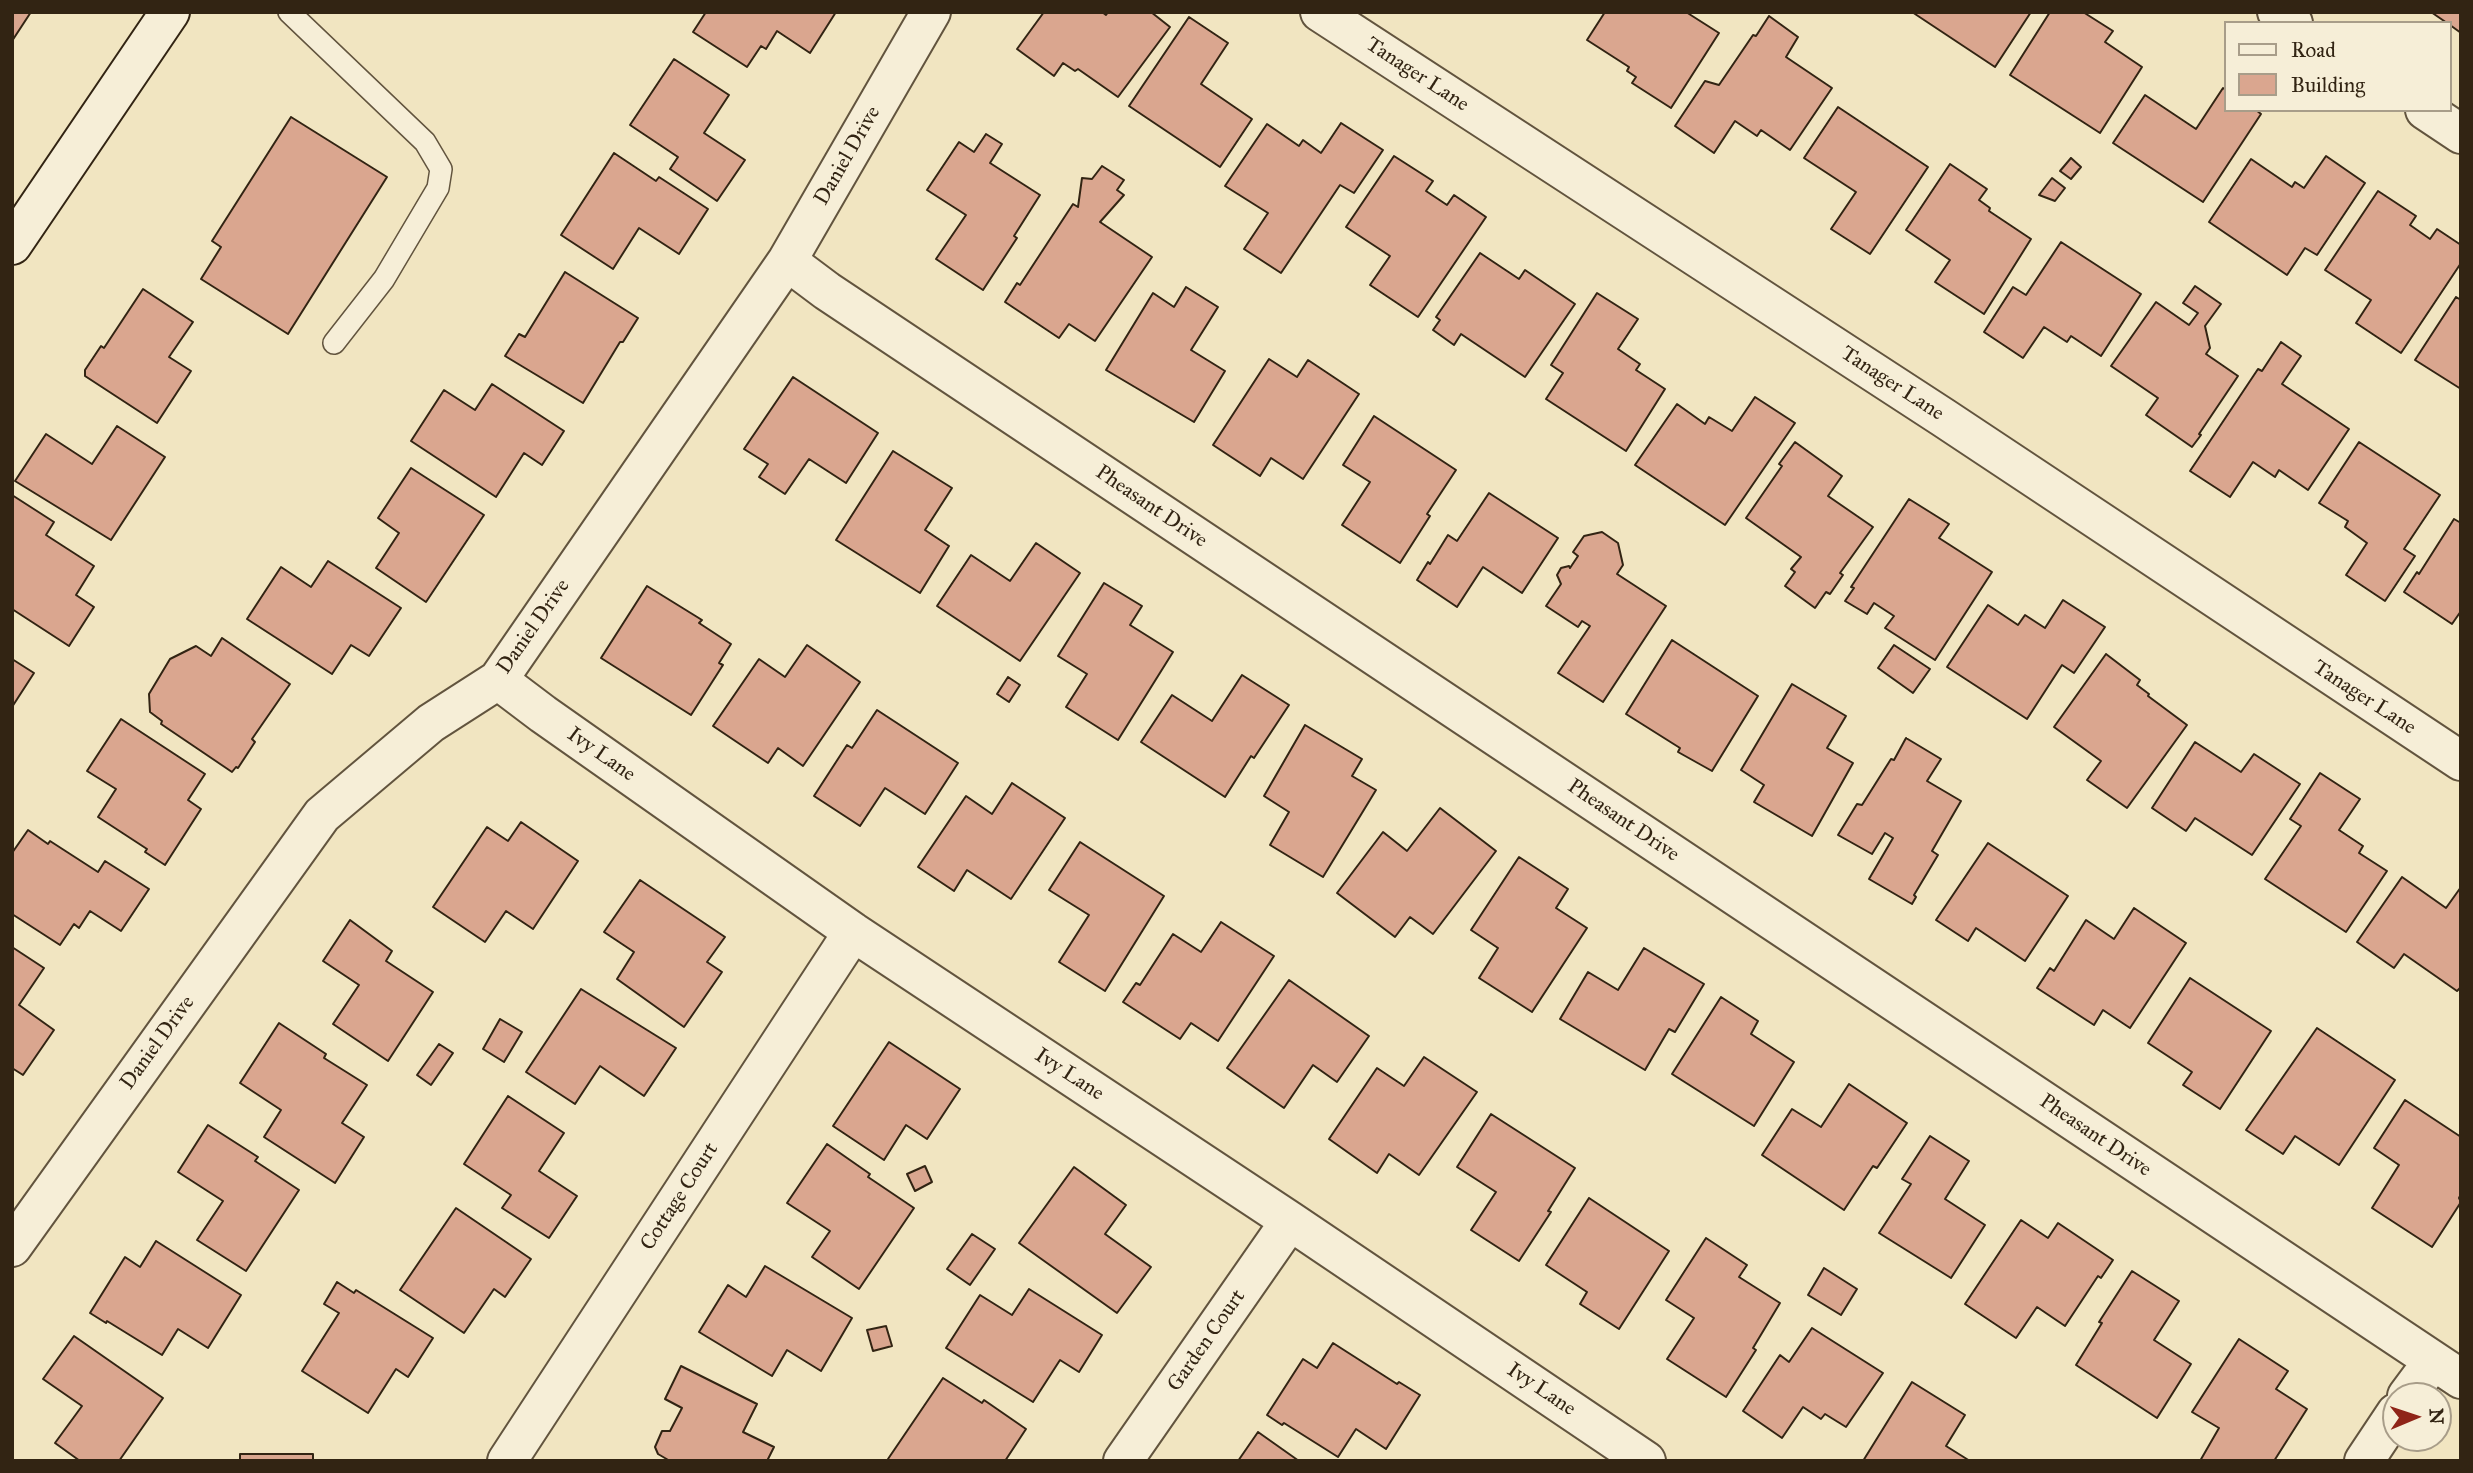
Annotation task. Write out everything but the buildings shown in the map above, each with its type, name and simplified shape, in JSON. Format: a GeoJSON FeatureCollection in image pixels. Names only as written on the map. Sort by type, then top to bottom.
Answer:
{"type":"FeatureCollection","features":[{"type":"Feature","properties":{"kind":"street"},"geometry":{"type":"LineString","coordinates":[[12,245],[170,12]]}},
{"type":"Feature","properties":{"kind":"street","name":"Daniel Drive"},"geometry":{"type":"LineString","coordinates":[[12,1247],[322,815],[431,723],[498,680],[787,261],[931,12]]}},
{"type":"Feature","properties":{"kind":"street","name":"Tanager Lane"},"geometry":{"type":"LineString","coordinates":[[1320,12],[1944,418],[2461,761]]}},
{"type":"Feature","properties":{"kind":"street"},"geometry":{"type":"LineString","coordinates":[[2428,112],[2461,134]]}},
{"type":"Feature","properties":{"kind":"street","name":"Pheasant Drive"},"geometry":{"type":"LineString","coordinates":[[787,261],[827,291],[2447,1370]]}},
{"type":"Feature","properties":{"kind":"street","name":"Ivy Lane"},"geometry":{"type":"LineString","coordinates":[[498,680],[853,932],[1646,1461]]}},
{"type":"Feature","properties":{"kind":"street","name":"Cottage Court"},"geometry":{"type":"LineString","coordinates":[[506,1461],[853,932]]}},
{"type":"Feature","properties":{"kind":"street","name":"Garden Court"},"geometry":{"type":"LineString","coordinates":[[1123,1461],[1290,1221]]}},
{"type":"Feature","properties":{"kind":"street"},"geometry":{"type":"LineString","coordinates":[[2429,1382],[2447,1370]]}},
{"type":"Feature","properties":{"kind":"street"},"geometry":{"type":"LineString","coordinates":[[2364,1461],[2382,1434]]}},
{"type":"Feature","properties":{"kind":"lane"},"geometry":{"type":"LineString","coordinates":[[289,12],[425,142],[441,169],[438,188],[384,279],[334,343]]}}]}
